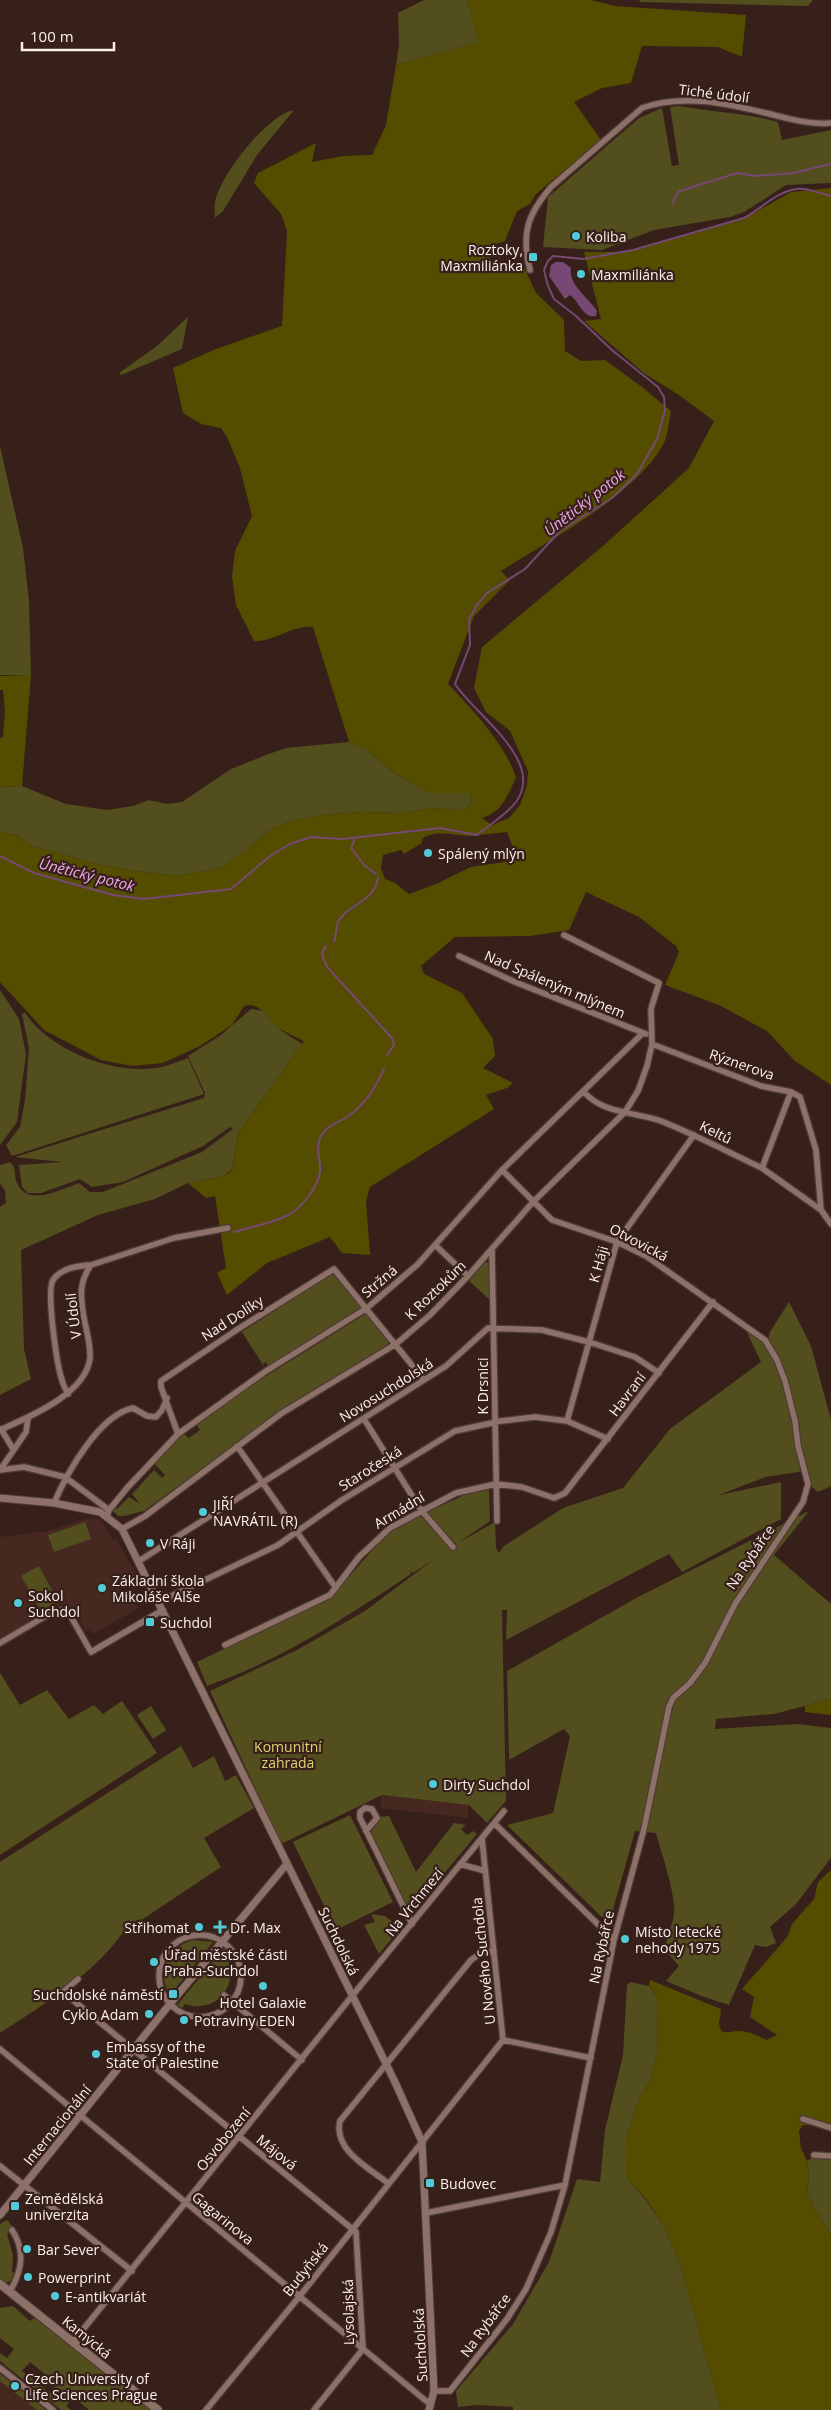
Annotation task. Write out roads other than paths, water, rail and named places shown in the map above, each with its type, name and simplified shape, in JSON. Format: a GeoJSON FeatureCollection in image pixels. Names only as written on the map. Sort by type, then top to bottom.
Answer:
{"type":"FeatureCollection","features":[{"type":"Feature","properties":{"kind":"main road","name":"Kamýcká"},"geometry":{"type":"LineString","coordinates":[[0,2284],[158,2410]]}},
{"type":"Feature","properties":{"kind":"street","name":"Tiché údolí"},"geometry":{"type":"LineString","coordinates":[[530,270],[525,236],[532,213],[539,200],[622,123],[642,108],[658,102],[677,99],[744,108],[796,121],[831,123]]}},
{"type":"Feature","properties":{"kind":"street","name":"K Roztokům"},"geometry":{"type":"LineString","coordinates":[[122,1528],[145,1516],[282,1413],[396,1344],[430,1316],[492,1251],[533,1202],[625,1112],[644,1079],[652,1044],[650,1033],[652,1009],[659,984],[564,935]]}},
{"type":"Feature","properties":{"kind":"street","name":"Nad Spáleným mlýnem"},"geometry":{"type":"LineString","coordinates":[[459,956],[515,982],[642,1034]]}},
{"type":"Feature","properties":{"kind":"street"},"geometry":{"type":"LineString","coordinates":[[642,1034],[650,1033]]}},
{"type":"Feature","properties":{"kind":"street","name":"Stržná"},"geometry":{"type":"LineString","coordinates":[[108,1513],[127,1488],[178,1434],[266,1371],[367,1308],[418,1264],[502,1170],[642,1034]]}},
{"type":"Feature","properties":{"kind":"street","name":"Rýznerova"},"geometry":{"type":"LineString","coordinates":[[652,1044],[761,1086],[790,1092]]}},
{"type":"Feature","properties":{"kind":"street","name":"Keltů"},"geometry":{"type":"LineString","coordinates":[[584,1092],[588,1097],[616,1111],[659,1120],[762,1168],[822,1210]]}},
{"type":"Feature","properties":{"kind":"street"},"geometry":{"type":"LineString","coordinates":[[762,1168],[790,1092],[800,1097],[808,1122],[816,1150],[822,1210],[831,1224]]}},
{"type":"Feature","properties":{"kind":"street","name":"K Háji"},"geometry":{"type":"LineString","coordinates":[[567,1421],[617,1242],[694,1135]]}},
{"type":"Feature","properties":{"kind":"street","name":"Otvovická"},"geometry":{"type":"LineString","coordinates":[[502,1170],[552,1220],[617,1242],[646,1256],[765,1340],[777,1360],[787,1389],[808,1484],[803,1502]]}},
{"type":"Feature","properties":{"kind":"street"},"geometry":{"type":"LineString","coordinates":[[68,1394],[62,1381],[57,1360],[49,1293],[52,1281],[61,1272],[75,1266],[91,1264],[174,1238],[228,1228]]}},
{"type":"Feature","properties":{"kind":"street"},"geometry":{"type":"LineString","coordinates":[[435,1245],[468,1276]]}},
{"type":"Feature","properties":{"kind":"street","name":"K Drsnici"},"geometry":{"type":"LineString","coordinates":[[492,1251],[497,1521]]}},
{"type":"Feature","properties":{"kind":"street","name":"V Údolí"},"geometry":{"type":"LineString","coordinates":[[1,1430],[28,1418],[68,1394],[88,1366],[90,1360],[80,1293],[82,1281],[91,1264]]}},
{"type":"Feature","properties":{"kind":"street","name":"Nad Dolíky"},"geometry":{"type":"LineString","coordinates":[[178,1434],[161,1387],[161,1381],[165,1378],[334,1269],[367,1308]]}},
{"type":"Feature","properties":{"kind":"street","name":"Havraní"},"geometry":{"type":"LineString","coordinates":[[559,1497],[565,1493],[608,1439],[713,1302]]}},
{"type":"Feature","properties":{"kind":"street"},"geometry":{"type":"LineString","coordinates":[[367,1308],[424,1380]]}},
{"type":"Feature","properties":{"kind":"street"},"geometry":{"type":"LineString","coordinates":[[494,1327],[542,1330],[589,1342],[635,1357],[659,1373]]}},
{"type":"Feature","properties":{"kind":"street","name":"Novosuchdolská"},"geometry":{"type":"LineString","coordinates":[[139,1561],[446,1366],[488,1328],[494,1327]]}},
{"type":"Feature","properties":{"kind":"street"},"geometry":{"type":"LineString","coordinates":[[54,1503],[65,1477],[85,1447],[121,1410],[133,1408],[147,1416],[156,1417],[162,1410],[166,1398]]}},
{"type":"Feature","properties":{"kind":"street","name":"Staročeská"},"geometry":{"type":"LineString","coordinates":[[159,1602],[278,1545],[394,1467],[455,1432],[495,1422],[535,1417],[567,1421],[608,1439]]}},
{"type":"Feature","properties":{"kind":"street"},"geometry":{"type":"LineString","coordinates":[[0,1470],[26,1432],[28,1418]]}},
{"type":"Feature","properties":{"kind":"street"},"geometry":{"type":"LineString","coordinates":[[364,1419],[421,1510],[453,1546]]}},
{"type":"Feature","properties":{"kind":"street"},"geometry":{"type":"LineString","coordinates":[[1,1430],[13,1449]]}},
{"type":"Feature","properties":{"kind":"street"},"geometry":{"type":"LineString","coordinates":[[238,1446],[336,1588]]}},
{"type":"Feature","properties":{"kind":"street"},"geometry":{"type":"LineString","coordinates":[[0,1470],[24,1467],[65,1477],[108,1513]]}},
{"type":"Feature","properties":{"kind":"street","name":"Armádní"},"geometry":{"type":"LineString","coordinates":[[225,1645],[328,1596],[375,1540],[390,1528],[421,1510],[456,1493],[496,1484],[522,1488],[547,1497],[559,1497]]}},
{"type":"Feature","properties":{"kind":"street"},"geometry":{"type":"LineString","coordinates":[[2,1498],[54,1503],[108,1513]]}},
{"type":"Feature","properties":{"kind":"street","name":"Na Rybářce"},"geometry":{"type":"LineString","coordinates":[[434,2391],[450,2392],[507,2319],[526,2289],[552,2232],[565,2185],[614,1940],[644,1829],[669,1707],[673,1698],[690,1682],[705,1663],[735,1604],[803,1502]]}},
{"type":"Feature","properties":{"kind":"street","name":"Suchdolská"},"geometry":{"type":"LineString","coordinates":[[108,1513],[122,1528],[139,1561],[422,2142],[434,2391],[430,2407]]}},
{"type":"Feature","properties":{"kind":"street"},"geometry":{"type":"LineString","coordinates":[[0,1642],[44,1617],[61,1610],[70,1615],[92,1652],[138,1622],[163,1610]]}},
{"type":"Feature","properties":{"kind":"street"},"geometry":{"type":"LineString","coordinates":[[235,1640],[238,1647]]}},
{"type":"Feature","properties":{"kind":"street"},"geometry":{"type":"LineString","coordinates":[[504,1812],[494,1823],[614,1940]]}},
{"type":"Feature","properties":{"kind":"street","name":"Na Vrchmezí"},"geometry":{"type":"LineString","coordinates":[[352,1996],[494,1823]]}},
{"type":"Feature","properties":{"kind":"street"},"geometry":{"type":"LineString","coordinates":[[366,1831],[412,1924]]}},
{"type":"Feature","properties":{"kind":"street","name":"U Nového Suchdola"},"geometry":{"type":"LineString","coordinates":[[422,2142],[504,2040],[482,1839]]}},
{"type":"Feature","properties":{"kind":"street"},"geometry":{"type":"LineString","coordinates":[[460,1864],[485,1871]]}},
{"type":"Feature","properties":{"kind":"street","name":"Internacionální"},"geometry":{"type":"LineString","coordinates":[[0,2215],[170,2004],[286,1865]]}},
{"type":"Feature","properties":{"kind":"street"},"geometry":{"type":"LineString","coordinates":[[193,1936],[208,1936],[222,1942],[233,1952],[240,1969],[240,1986],[232,2001],[219,2012],[199,2017],[185,2014],[170,2004],[162,1990],[159,1979],[160,1965],[168,1950],[179,1941],[193,1936]]}},
{"type":"Feature","properties":{"kind":"street"},"geometry":{"type":"LineString","coordinates":[[388,2184],[344,2148],[341,2142],[340,2121],[470,1960],[481,1953],[494,1951]]}},
{"type":"Feature","properties":{"kind":"street","name":"Májová"},"geometry":{"type":"LineString","coordinates":[[78,1980],[63,1992],[352,2228]]}},
{"type":"Feature","properties":{"kind":"street"},"geometry":{"type":"LineString","coordinates":[[224,1995],[302,2060]]}},
{"type":"Feature","properties":{"kind":"street","name":"Osvobození"},"geometry":{"type":"LineString","coordinates":[[73,2342],[240,2138],[352,1996]]}},
{"type":"Feature","properties":{"kind":"street"},"geometry":{"type":"LineString","coordinates":[[504,2040],[591,2058]]}},
{"type":"Feature","properties":{"kind":"street","name":"Gagarinova"},"geometry":{"type":"LineString","coordinates":[[0,2049],[363,2349],[430,2407]]}},
{"type":"Feature","properties":{"kind":"street"},"geometry":{"type":"LineString","coordinates":[[803,2120],[831,2128]]}},
{"type":"Feature","properties":{"kind":"street","name":"Budyňská"},"geometry":{"type":"LineString","coordinates":[[206,2410],[422,2142]]}},
{"type":"Feature","properties":{"kind":"street"},"geometry":{"type":"LineString","coordinates":[[814,2155],[831,2156]]}},
{"type":"Feature","properties":{"kind":"street"},"geometry":{"type":"LineString","coordinates":[[0,2166],[132,2271]]}},
{"type":"Feature","properties":{"kind":"street"},"geometry":{"type":"LineString","coordinates":[[426,2213],[565,2185]]}},
{"type":"Feature","properties":{"kind":"street","name":"Lysolajská"},"geometry":{"type":"LineString","coordinates":[[314,2410],[363,2349],[358,2238],[352,2228]]}},
{"type":"Feature","properties":{"kind":"street"},"geometry":{"type":"LineString","coordinates":[[10,2291],[19,2275],[21,2263],[20,2247],[12,2230]]}},
{"type":"Feature","properties":{"kind":"street"},"geometry":{"type":"LineString","coordinates":[[0,2368],[53,2410]]}},
{"type":"Feature","properties":{"kind":"waterway"},"geometry":{"type":"LineString","coordinates":[[673,204],[676,195],[680,191],[737,173],[756,176],[793,173],[831,164]]}},
{"type":"Feature","properties":{"kind":"waterway","name":"Únětický potok"},"geometry":{"type":"LineString","coordinates":[[0,856],[34,873],[113,895],[144,899],[231,889],[270,856],[290,844],[311,837],[342,839],[440,828],[477,835],[503,815],[516,802],[523,786],[522,771],[515,755],[504,739],[455,684],[470,645],[469,619],[487,593],[525,569],[560,531],[612,498],[637,474],[657,439],[665,410],[664,397],[658,387],[613,351],[576,316],[554,299],[544,270],[548,261],[553,256],[583,259],[633,250],[744,218],[775,197],[796,189],[809,190],[831,196]]}},
{"type":"Feature","properties":{"kind":"waterway"},"geometry":{"type":"LineString","coordinates":[[355,838],[351,848],[365,866],[376,874]]}},
{"type":"Feature","properties":{"kind":"waterway"},"geometry":{"type":"LineString","coordinates":[[334,942],[338,922],[342,916],[371,893],[376,886],[378,878]]}},
{"type":"Feature","properties":{"kind":"waterway"},"geometry":{"type":"LineString","coordinates":[[326,946],[323,954],[328,968],[392,1038],[394,1045],[387,1055]]}},
{"type":"Feature","properties":{"kind":"waterway"},"geometry":{"type":"LineString","coordinates":[[234,1232],[280,1219],[292,1213],[303,1203],[316,1185],[320,1172],[318,1143],[322,1134],[327,1128],[347,1117],[364,1102],[384,1069]]}},
{"type":"Feature","properties":{"kind":"place","name":"Koliba"},"geometry":{"type":"Point","coordinates":[576,236]}},
{"type":"Feature","properties":{"kind":"place","name":"Roztoky, Maxmiliánka"},"geometry":{"type":"Point","coordinates":[533,257]}},
{"type":"Feature","properties":{"kind":"place","name":"Maxmiliánka"},"geometry":{"type":"Point","coordinates":[581,274]}},
{"type":"Feature","properties":{"kind":"place","name":"Spálený mlýn"},"geometry":{"type":"Point","coordinates":[428,853]}},
{"type":"Feature","properties":{"kind":"place","name":"JIŘÍ NAVRÁTIL (R)"},"geometry":{"type":"Point","coordinates":[203,1512]}},
{"type":"Feature","properties":{"kind":"place","name":"V Ráji"},"geometry":{"type":"Point","coordinates":[150,1543]}},
{"type":"Feature","properties":{"kind":"place","name":"Základní škola Mikoláše Alše"},"geometry":{"type":"Point","coordinates":[102,1588]}},
{"type":"Feature","properties":{"kind":"place","name":"Sokol Suchdol"},"geometry":{"type":"Point","coordinates":[18,1603]}},
{"type":"Feature","properties":{"kind":"place","name":"Suchdol"},"geometry":{"type":"Point","coordinates":[150,1622]}},
{"type":"Feature","properties":{"kind":"place","name":"Dirty Suchdol"},"geometry":{"type":"Point","coordinates":[433,1784]}},
{"type":"Feature","properties":{"kind":"place","name":"Střihomat"},"geometry":{"type":"Point","coordinates":[199,1927]}},
{"type":"Feature","properties":{"kind":"place","name":"Dr. Max"},"geometry":{"type":"Point","coordinates":[220,1927]}},
{"type":"Feature","properties":{"kind":"place","name":"Místo letecké nehody 1975"},"geometry":{"type":"Point","coordinates":[625,1939]}},
{"type":"Feature","properties":{"kind":"place","name":"Úřad městské části Praha-Suchdol"},"geometry":{"type":"Point","coordinates":[154,1962]}},
{"type":"Feature","properties":{"kind":"place","name":"Hotel Galaxie"},"geometry":{"type":"Point","coordinates":[263,1986]}},
{"type":"Feature","properties":{"kind":"place","name":"Suchdolské náměstí"},"geometry":{"type":"Point","coordinates":[173,1994]}},
{"type":"Feature","properties":{"kind":"place","name":"Cyklo Adam"},"geometry":{"type":"Point","coordinates":[149,2014]}},
{"type":"Feature","properties":{"kind":"place","name":"Potraviny EDEN"},"geometry":{"type":"Point","coordinates":[184,2020]}},
{"type":"Feature","properties":{"kind":"place","name":"Embassy of the State of Palestine"},"geometry":{"type":"Point","coordinates":[96,2054]}},
{"type":"Feature","properties":{"kind":"place","name":"Budovec"},"geometry":{"type":"Point","coordinates":[430,2183]}},
{"type":"Feature","properties":{"kind":"place","name":"Zemědělská univerzita"},"geometry":{"type":"Point","coordinates":[15,2206]}},
{"type":"Feature","properties":{"kind":"place","name":"Bar Sever"},"geometry":{"type":"Point","coordinates":[27,2249]}},
{"type":"Feature","properties":{"kind":"place","name":"Powerprint"},"geometry":{"type":"Point","coordinates":[28,2277]}},
{"type":"Feature","properties":{"kind":"place","name":"E-antikvariát"},"geometry":{"type":"Point","coordinates":[55,2296]}},
{"type":"Feature","properties":{"kind":"place","name":"Czech University of Life Sciences Prague"},"geometry":{"type":"Point","coordinates":[15,2386]}},
{"type":"Feature","properties":{"kind":"park label","name":"Komunitní zahrada"},"geometry":{"type":"Point","coordinates":[288,1754]}}]}
